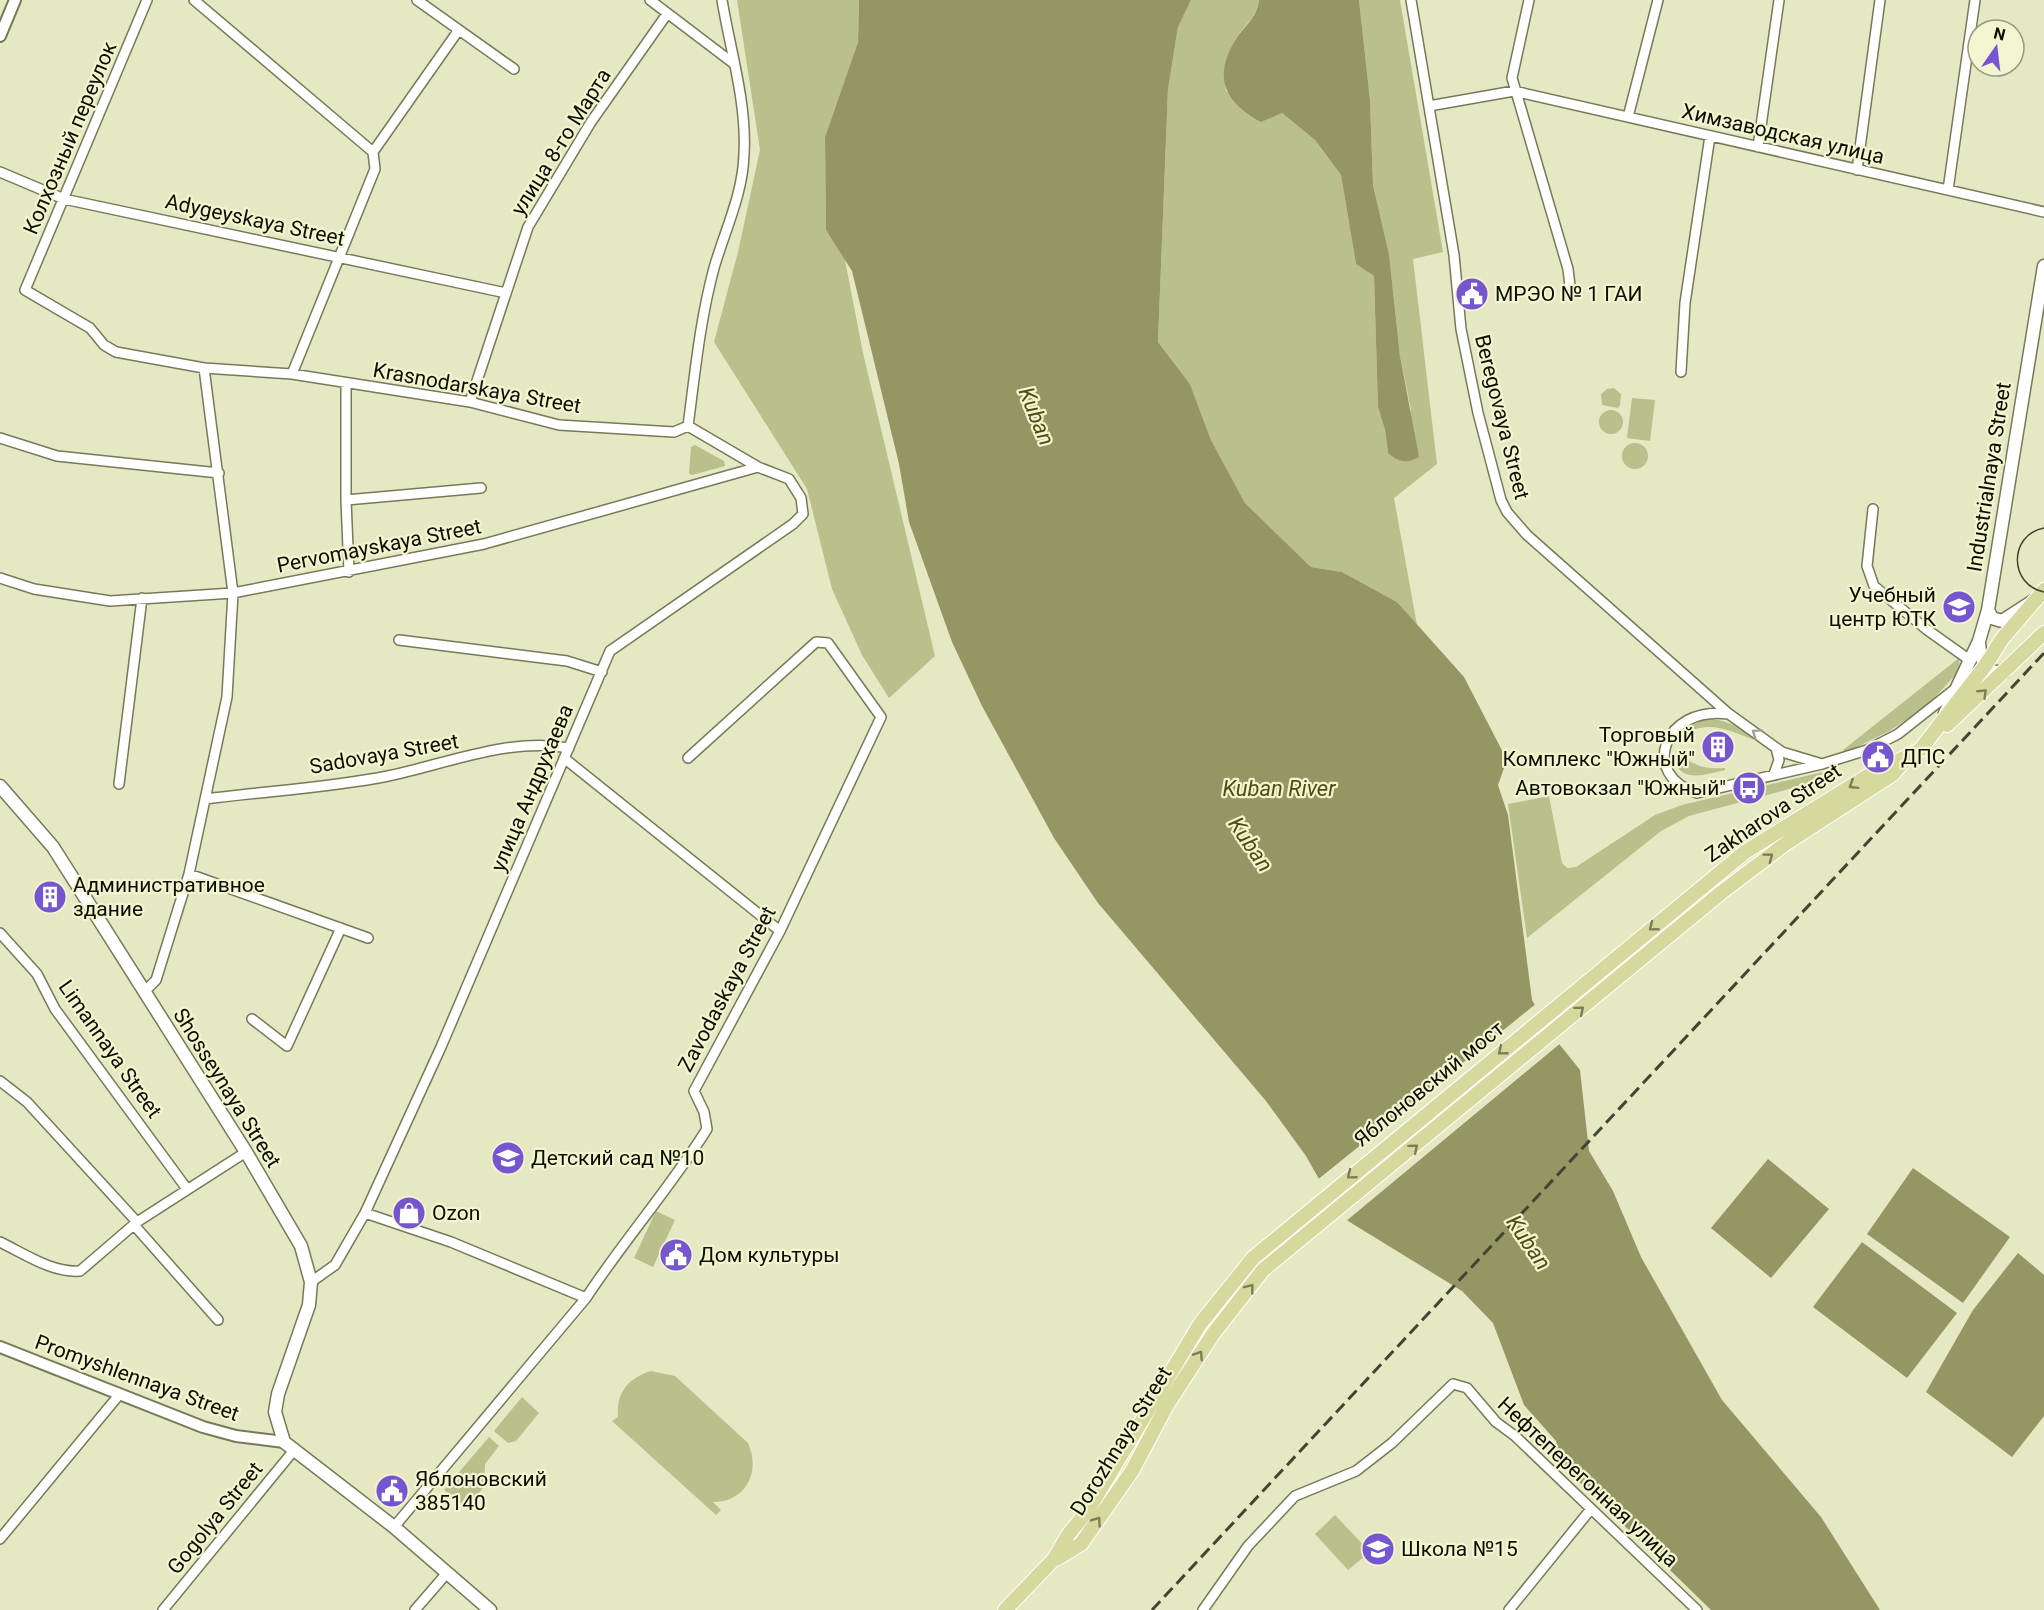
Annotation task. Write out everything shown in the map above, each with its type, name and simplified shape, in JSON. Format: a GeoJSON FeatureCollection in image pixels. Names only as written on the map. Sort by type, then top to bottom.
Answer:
{"type":"FeatureCollection","features":[{"type":"Feature","properties":{"kind":"main road","name":"Industrialnaya Street"},"geometry":{"type":"LineString","coordinates":[[1932,738],[1971,661],[1988,610],[2044,266]]}},
{"type":"Feature","properties":{"kind":"main road","name":"Zakharova Street"},"geometry":{"type":"LineString","coordinates":[[1932,738],[2002,639],[2044,590]]}},
{"type":"Feature","properties":{"kind":"main road"},"geometry":{"type":"LineString","coordinates":[[1988,610],[1992,618],[2002,621],[2034,600]]}},
{"type":"Feature","properties":{"kind":"main road","name":"Zakharova Street"},"geometry":{"type":"LineString","coordinates":[[1707,904],[1788,843],[1893,774],[1905,760],[1920,750],[2044,633]]}},
{"type":"Feature","properties":{"kind":"main road"},"geometry":{"type":"LineString","coordinates":[[2002,639],[2007,652],[2020,656]]}},
{"type":"Feature","properties":{"kind":"main road"},"geometry":{"type":"LineString","coordinates":[[1979,641],[1980,656],[1985,666],[1996,673],[2004,672]]}},
{"type":"Feature","properties":{"kind":"main road","name":"Zakharova Street"},"geometry":{"type":"LineString","coordinates":[[1698,890],[1745,852],[1866,777],[1886,766],[1905,760]]}},
{"type":"Feature","properties":{"kind":"main road","name":"Shosseynaya Street"},"geometry":{"type":"LineString","coordinates":[[0,786],[53,847],[246,1152],[296,1236],[311,1282],[309,1305],[278,1394],[276,1413],[290,1445]]}},
{"type":"Feature","properties":{"kind":"main road","name":"Яблоновский мост"},"geometry":{"type":"LineString","coordinates":[[1200,1324],[1253,1258],[1698,890]]}},
{"type":"Feature","properties":{"kind":"main road","name":"Яблоновский мост"},"geometry":{"type":"LineString","coordinates":[[1214,1334],[1263,1270],[1303,1235],[1343,1208],[1707,904]]}},
{"type":"Feature","properties":{"kind":"main road","name":"Dorozhnaya Street"},"geometry":{"type":"LineString","coordinates":[[1005,1610],[1054,1559],[1068,1535],[1088,1510],[1200,1324]]}},
{"type":"Feature","properties":{"kind":"main road","name":"Dorozhnaya Street"},"geometry":{"type":"LineString","coordinates":[[1054,1559],[1081,1544],[1131,1471],[1167,1405],[1214,1334]]}},
{"type":"Feature","properties":{"kind":"main road"},"geometry":{"type":"LineString","coordinates":[[290,1445],[394,1527],[490,1610]]}},
{"type":"Feature","properties":{"kind":"street"},"geometry":{"type":"LineString","coordinates":[[0,36],[15,0]]}},
{"type":"Feature","properties":{"kind":"street","name":"Колхозный переулок"},"geometry":{"type":"LineString","coordinates":[[25,290],[147,0]]}},
{"type":"Feature","properties":{"kind":"street"},"geometry":{"type":"LineString","coordinates":[[194,0],[373,152]]}},
{"type":"Feature","properties":{"kind":"street"},"geometry":{"type":"LineString","coordinates":[[417,0],[514,69]]}},
{"type":"Feature","properties":{"kind":"street"},"geometry":{"type":"LineString","coordinates":[[650,0],[733,63]]}},
{"type":"Feature","properties":{"kind":"street"},"geometry":{"type":"LineString","coordinates":[[688,426],[700,326],[714,268],[742,180],[744,152],[742,118],[722,0]]}},
{"type":"Feature","properties":{"kind":"street","name":"Beregovaya Street"},"geometry":{"type":"LineString","coordinates":[[1410,0],[1454,255],[1461,329],[1478,413],[1504,506],[1527,535],[1729,714]]}},
{"type":"Feature","properties":{"kind":"street"},"geometry":{"type":"LineString","coordinates":[[1529,0],[1512,78],[1568,269],[1570,286]]}},
{"type":"Feature","properties":{"kind":"street"},"geometry":{"type":"LineString","coordinates":[[1628,117],[1658,0]]}},
{"type":"Feature","properties":{"kind":"street"},"geometry":{"type":"LineString","coordinates":[[1758,147],[1779,0]]}},
{"type":"Feature","properties":{"kind":"street"},"geometry":{"type":"LineString","coordinates":[[1857,170],[1880,0]]}},
{"type":"Feature","properties":{"kind":"street"},"geometry":{"type":"LineString","coordinates":[[1948,190],[1975,0]]}},
{"type":"Feature","properties":{"kind":"street","name":"улица 8-го Марта"},"geometry":{"type":"LineString","coordinates":[[470,402],[528,227],[591,122],[667,14]]}},
{"type":"Feature","properties":{"kind":"street"},"geometry":{"type":"LineString","coordinates":[[292,374],[342,256],[375,169],[373,152],[458,31]]}},
{"type":"Feature","properties":{"kind":"street","name":"Химзаводская улица"},"geometry":{"type":"LineString","coordinates":[[1429,106],[1514,91],[2044,212]]}},
{"type":"Feature","properties":{"kind":"street"},"geometry":{"type":"LineString","coordinates":[[1681,372],[1685,303],[1710,136]]}},
{"type":"Feature","properties":{"kind":"street","name":"Adygeyskaya Street"},"geometry":{"type":"LineString","coordinates":[[0,172],[64,199],[342,256],[506,293]]}},
{"type":"Feature","properties":{"kind":"street","name":"Krasnodarskaya Street"},"geometry":{"type":"LineString","coordinates":[[25,290],[90,328],[104,345],[116,352],[204,368],[292,374],[470,402],[559,425],[674,432],[688,426]]}},
{"type":"Feature","properties":{"kind":"street"},"geometry":{"type":"LineString","coordinates":[[144,992],[156,980],[189,874],[227,697],[233,593],[204,368]]}},
{"type":"Feature","properties":{"kind":"street"},"geometry":{"type":"LineString","coordinates":[[346,383],[346,500],[349,572]]}},
{"type":"Feature","properties":{"kind":"street","name":"улица Андрухаева"},"geometry":{"type":"LineString","coordinates":[[311,1282],[335,1265],[365,1213],[446,1036],[610,651],[793,524],[803,513],[801,498],[789,479],[758,467],[688,426]]}},
{"type":"Feature","properties":{"kind":"street"},"geometry":{"type":"LineString","coordinates":[[0,438],[57,456],[219,473]]}},
{"type":"Feature","properties":{"kind":"street","name":"Pervomayskaya Street"},"geometry":{"type":"LineString","coordinates":[[0,578],[34,589],[110,601],[233,593],[484,544],[758,467]]}},
{"type":"Feature","properties":{"kind":"street"},"geometry":{"type":"LineString","coordinates":[[346,500],[481,488]]}},
{"type":"Feature","properties":{"kind":"street"},"geometry":{"type":"LineString","coordinates":[[1873,508],[1867,566],[1874,586],[1926,629],[1971,661]]}},
{"type":"Feature","properties":{"kind":"street"},"geometry":{"type":"LineString","coordinates":[[118,784],[142,598]]}},
{"type":"Feature","properties":{"kind":"street"},"geometry":{"type":"LineString","coordinates":[[399,640],[567,661],[602,672]]}},
{"type":"Feature","properties":{"kind":"street","name":"Zavodaskaya Street"},"geometry":{"type":"LineString","coordinates":[[394,1527],[586,1298],[611,1260],[685,1165],[707,1129],[704,1112],[694,1091],[780,931],[881,717],[879,711],[828,642],[816,642],[688,758]]}},
{"type":"Feature","properties":{"kind":"street"},"geometry":{"type":"LineString","coordinates":[[1822,764],[1793,757],[1729,714],[1704,713],[1690,717],[1673,731],[1665,760],[1677,783],[1685,790],[1697,793],[1822,764],[1867,750],[1898,734],[1956,689]]}},
{"type":"Feature","properties":{"kind":"street","name":"Sadovaya Street"},"geometry":{"type":"LineString","coordinates":[[205,799],[386,777],[517,747],[545,744],[569,748]]}},
{"type":"Feature","properties":{"kind":"street"},"geometry":{"type":"LineString","coordinates":[[1774,774],[1779,760],[1775,746]]}},
{"type":"Feature","properties":{"kind":"street"},"geometry":{"type":"LineString","coordinates":[[564,758],[780,931]]}},
{"type":"Feature","properties":{"kind":"street"},"geometry":{"type":"LineString","coordinates":[[189,874],[368,938]]}},
{"type":"Feature","properties":{"kind":"street"},"geometry":{"type":"LineString","coordinates":[[252,1019],[287,1046],[341,928]]}},
{"type":"Feature","properties":{"kind":"street","name":"Limannaya Street"},"geometry":{"type":"LineString","coordinates":[[0,933],[37,974],[55,1009],[187,1189]]}},
{"type":"Feature","properties":{"kind":"street"},"geometry":{"type":"LineString","coordinates":[[0,1081],[27,1102],[136,1223],[218,1320]]}},
{"type":"Feature","properties":{"kind":"street"},"geometry":{"type":"LineString","coordinates":[[0,1242],[42,1263],[67,1271],[80,1270],[136,1223],[246,1152]]}},
{"type":"Feature","properties":{"kind":"street"},"geometry":{"type":"LineString","coordinates":[[365,1213],[451,1242],[586,1298]]}},
{"type":"Feature","properties":{"kind":"street","name":"Promyshlennaya Street"},"geometry":{"type":"LineString","coordinates":[[0,1347],[203,1427],[236,1436],[290,1445]]}},
{"type":"Feature","properties":{"kind":"street","name":"Нефтеперегонная улица"},"geometry":{"type":"LineString","coordinates":[[1203,1610],[1248,1546],[1295,1496],[1356,1472],[1392,1443],[1453,1384],[1467,1388],[1496,1422],[1515,1436],[1697,1610]]}},
{"type":"Feature","properties":{"kind":"street"},"geometry":{"type":"LineString","coordinates":[[0,1539],[119,1395]]}},
{"type":"Feature","properties":{"kind":"street","name":"Gogolya Street"},"geometry":{"type":"LineString","coordinates":[[163,1610],[290,1445]]}},
{"type":"Feature","properties":{"kind":"street"},"geometry":{"type":"LineString","coordinates":[[1509,1610],[1591,1509]]}},
{"type":"Feature","properties":{"kind":"street"},"geometry":{"type":"LineString","coordinates":[[415,1610],[447,1573]]}},
{"type":"Feature","properties":{"kind":"shaded area"},"geometry":{"type":"Polygon","coordinates":[[[737,0],[859,0],[858,42],[825,137],[826,230],[844,255],[863,353],[935,656],[889,698],[862,655],[832,589],[807,489],[714,342],[738,252],[760,150],[737,0]]]}},
{"type":"Feature","properties":{"kind":"shaded area"},"geometry":{"type":"Polygon","coordinates":[[[1191,0],[1259,0],[1256,12],[1238,35],[1229,53],[1225,72],[1226,91],[1282,113],[1315,140],[1341,175],[1356,264],[1374,276],[1378,407],[1385,430],[1388,453],[1411,410],[1400,356],[1389,254],[1373,185],[1370,100],[1359,0],[1400,0],[1443,252],[1413,259],[1437,464],[1394,498],[1417,625],[1397,602],[1342,572],[1311,567],[1245,503],[1211,440],[1190,384],[1158,342],[1168,89],[1178,27],[1191,0]]]}},
{"type":"Feature","properties":{"kind":"shaded area"},"geometry":{"type":"Polygon","coordinates":[[[1614,388],[1621,394],[1618,408],[1602,405],[1601,394],[1607,389],[1614,388]]]}},
{"type":"Feature","properties":{"kind":"shaded area"},"geometry":{"type":"Polygon","coordinates":[[[1632,398],[1655,400],[1650,441],[1627,438],[1632,398]]]}},
{"type":"Feature","properties":{"kind":"shaded area"},"geometry":{"type":"Polygon","coordinates":[[[1611,410],[1620,413],[1623,422],[1620,431],[1611,434],[1602,431],[1599,422],[1602,413],[1611,410]]]}},
{"type":"Feature","properties":{"kind":"shaded area"},"geometry":{"type":"Polygon","coordinates":[[[1635,443],[1644,447],[1648,456],[1644,465],[1635,469],[1626,465],[1622,456],[1626,447],[1635,443]]]}},
{"type":"Feature","properties":{"kind":"shaded area"},"geometry":{"type":"Polygon","coordinates":[[[695,445],[724,461],[725,466],[692,475],[689,473],[691,447],[695,445]]]}},
{"type":"Feature","properties":{"kind":"shaded area"},"geometry":{"type":"Polygon","coordinates":[[[1959,658],[1960,670],[1925,708],[1889,731],[1845,753],[1843,750],[1959,658]]]}},
{"type":"Feature","properties":{"kind":"shaded area"},"geometry":{"type":"Polygon","coordinates":[[[1705,719],[1732,724],[1755,740],[1720,728],[1702,727],[1683,735],[1680,731],[1705,719]]]}},
{"type":"Feature","properties":{"kind":"shaded area"},"geometry":{"type":"Polygon","coordinates":[[[1681,754],[1696,764],[1725,768],[1725,770],[1701,775],[1686,774],[1676,765],[1672,756],[1681,754]]]}},
{"type":"Feature","properties":{"kind":"shaded area"},"geometry":{"type":"Polygon","coordinates":[[[1836,769],[1837,772],[1815,782],[1689,816],[1661,831],[1527,938],[1508,804],[1549,796],[1562,863],[1567,868],[1576,867],[1655,815],[1682,805],[1836,769]]]}},
{"type":"Feature","properties":{"kind":"shaded area"},"geometry":{"type":"Polygon","coordinates":[[[656,1211],[675,1220],[653,1267],[634,1258],[656,1211]]]}},
{"type":"Feature","properties":{"kind":"shaded area"},"geometry":{"type":"Polygon","coordinates":[[[651,1371],[675,1376],[748,1443],[753,1464],[748,1483],[734,1497],[725,1501],[713,1502],[721,1510],[716,1515],[612,1421],[618,1417],[619,1401],[625,1388],[636,1378],[651,1371]]]}},
{"type":"Feature","properties":{"kind":"shaded area"},"geometry":{"type":"Polygon","coordinates":[[[522,1397],[539,1413],[516,1441],[508,1443],[494,1431],[522,1397]]]}},
{"type":"Feature","properties":{"kind":"shaded area"},"geometry":{"type":"Polygon","coordinates":[[[489,1437],[499,1446],[485,1464],[484,1487],[470,1504],[464,1506],[444,1490],[489,1437]]]}},
{"type":"Feature","properties":{"kind":"shaded area"},"geometry":{"type":"Polygon","coordinates":[[[1335,1515],[1370,1552],[1348,1570],[1315,1534],[1335,1515]]]}},
{"type":"Feature","properties":{"kind":"water","name":"Kuban River"},"geometry":{"type":"Polygon","coordinates":[[[859,0],[1191,0],[1178,27],[1168,89],[1158,342],[1190,384],[1211,440],[1245,503],[1311,567],[1342,572],[1397,602],[1464,677],[1507,760],[1498,785],[1508,815],[1532,1000],[1552,1035],[1580,1070],[1589,1151],[1613,1191],[1641,1257],[1722,1400],[1821,1517],[1880,1610],[1711,1610],[1560,1463],[1556,1441],[1524,1405],[1493,1323],[1462,1291],[1348,1221],[1328,1195],[1306,1156],[1266,1101],[1098,903],[1054,838],[982,706],[952,642],[909,522],[899,464],[852,271],[826,230],[825,137],[858,42],[859,0]]]}},
{"type":"Feature","properties":{"kind":"water"},"geometry":{"type":"Polygon","coordinates":[[[1259,0],[1359,0],[1370,100],[1373,185],[1389,254],[1400,356],[1419,457],[1410,461],[1403,461],[1388,453],[1385,430],[1378,407],[1374,276],[1356,264],[1341,175],[1315,140],[1282,113],[1261,122],[1239,106],[1226,88],[1224,77],[1229,53],[1236,39],[1253,17],[1259,0]]]}},
{"type":"Feature","properties":{"kind":"water"},"geometry":{"type":"Polygon","coordinates":[[[1768,1159],[1829,1209],[1771,1278],[1711,1228],[1768,1159]]]}},
{"type":"Feature","properties":{"kind":"water"},"geometry":{"type":"Polygon","coordinates":[[[1913,1168],[2010,1237],[1963,1303],[1867,1234],[1913,1168]]]}},
{"type":"Feature","properties":{"kind":"water"},"geometry":{"type":"Polygon","coordinates":[[[1862,1242],[1957,1313],[1907,1378],[1813,1307],[1862,1242]]]}},
{"type":"Feature","properties":{"kind":"water"},"geometry":{"type":"Polygon","coordinates":[[[2018,1253],[2044,1275],[2044,1416],[2012,1457],[1926,1392],[1973,1310],[2018,1253]]]}},
{"type":"Feature","properties":{"kind":"pier"},"geometry":{"type":"Polygon","coordinates":[[[1537,1003],[1562,1042],[1345,1222],[1316,1181],[1537,1003]]]}},
{"type":"Feature","properties":{"kind":"tram line"},"geometry":{"type":"LineString","coordinates":[[2044,528],[2032,532],[2024,540],[2017,560],[2024,580],[2032,588],[2044,592]]}},
{"type":"Feature","properties":{"kind":"railway"},"geometry":{"type":"LineString","coordinates":[[1152,1610],[2044,653]]}},
{"type":"Feature","properties":{"kind":"place","name":"МРЭО № 1 ГАИ"},"geometry":{"type":"Point","coordinates":[1472,294]}},
{"type":"Feature","properties":{"kind":"place","name":"Учебный центр ЮТК"},"geometry":{"type":"Point","coordinates":[1959,607]}},
{"type":"Feature","properties":{"kind":"place","name":"Торговый Комплекс \"Южный\""},"geometry":{"type":"Point","coordinates":[1718,747]}},
{"type":"Feature","properties":{"kind":"place","name":"ДПС"},"geometry":{"type":"Point","coordinates":[1878,757]}},
{"type":"Feature","properties":{"kind":"place","name":"Автовокзал \"Южный\""},"geometry":{"type":"Point","coordinates":[1749,788]}},
{"type":"Feature","properties":{"kind":"place","name":"Административное здание"},"geometry":{"type":"Point","coordinates":[50,897]}},
{"type":"Feature","properties":{"kind":"place","name":"Детский сад №10"},"geometry":{"type":"Point","coordinates":[508,1158]}},
{"type":"Feature","properties":{"kind":"place","name":"Ozon"},"geometry":{"type":"Point","coordinates":[409,1213]}},
{"type":"Feature","properties":{"kind":"place","name":"Дом культуры"},"geometry":{"type":"Point","coordinates":[676,1255]}},
{"type":"Feature","properties":{"kind":"place","name":"Яблоновский 385140"},"geometry":{"type":"Point","coordinates":[392,1491]}},
{"type":"Feature","properties":{"kind":"place","name":"Школа №15"},"geometry":{"type":"Point","coordinates":[1378,1549]}},
{"type":"Feature","properties":{"kind":"water label","name":"Kuban"},"geometry":{"type":"Point","coordinates":[1037,416]}},
{"type":"Feature","properties":{"kind":"water label","name":"Kuban"},"geometry":{"type":"Point","coordinates":[1251,844]}},
{"type":"Feature","properties":{"kind":"water label","name":"Kuban"},"geometry":{"type":"Point","coordinates":[1529,1242]}}]}
